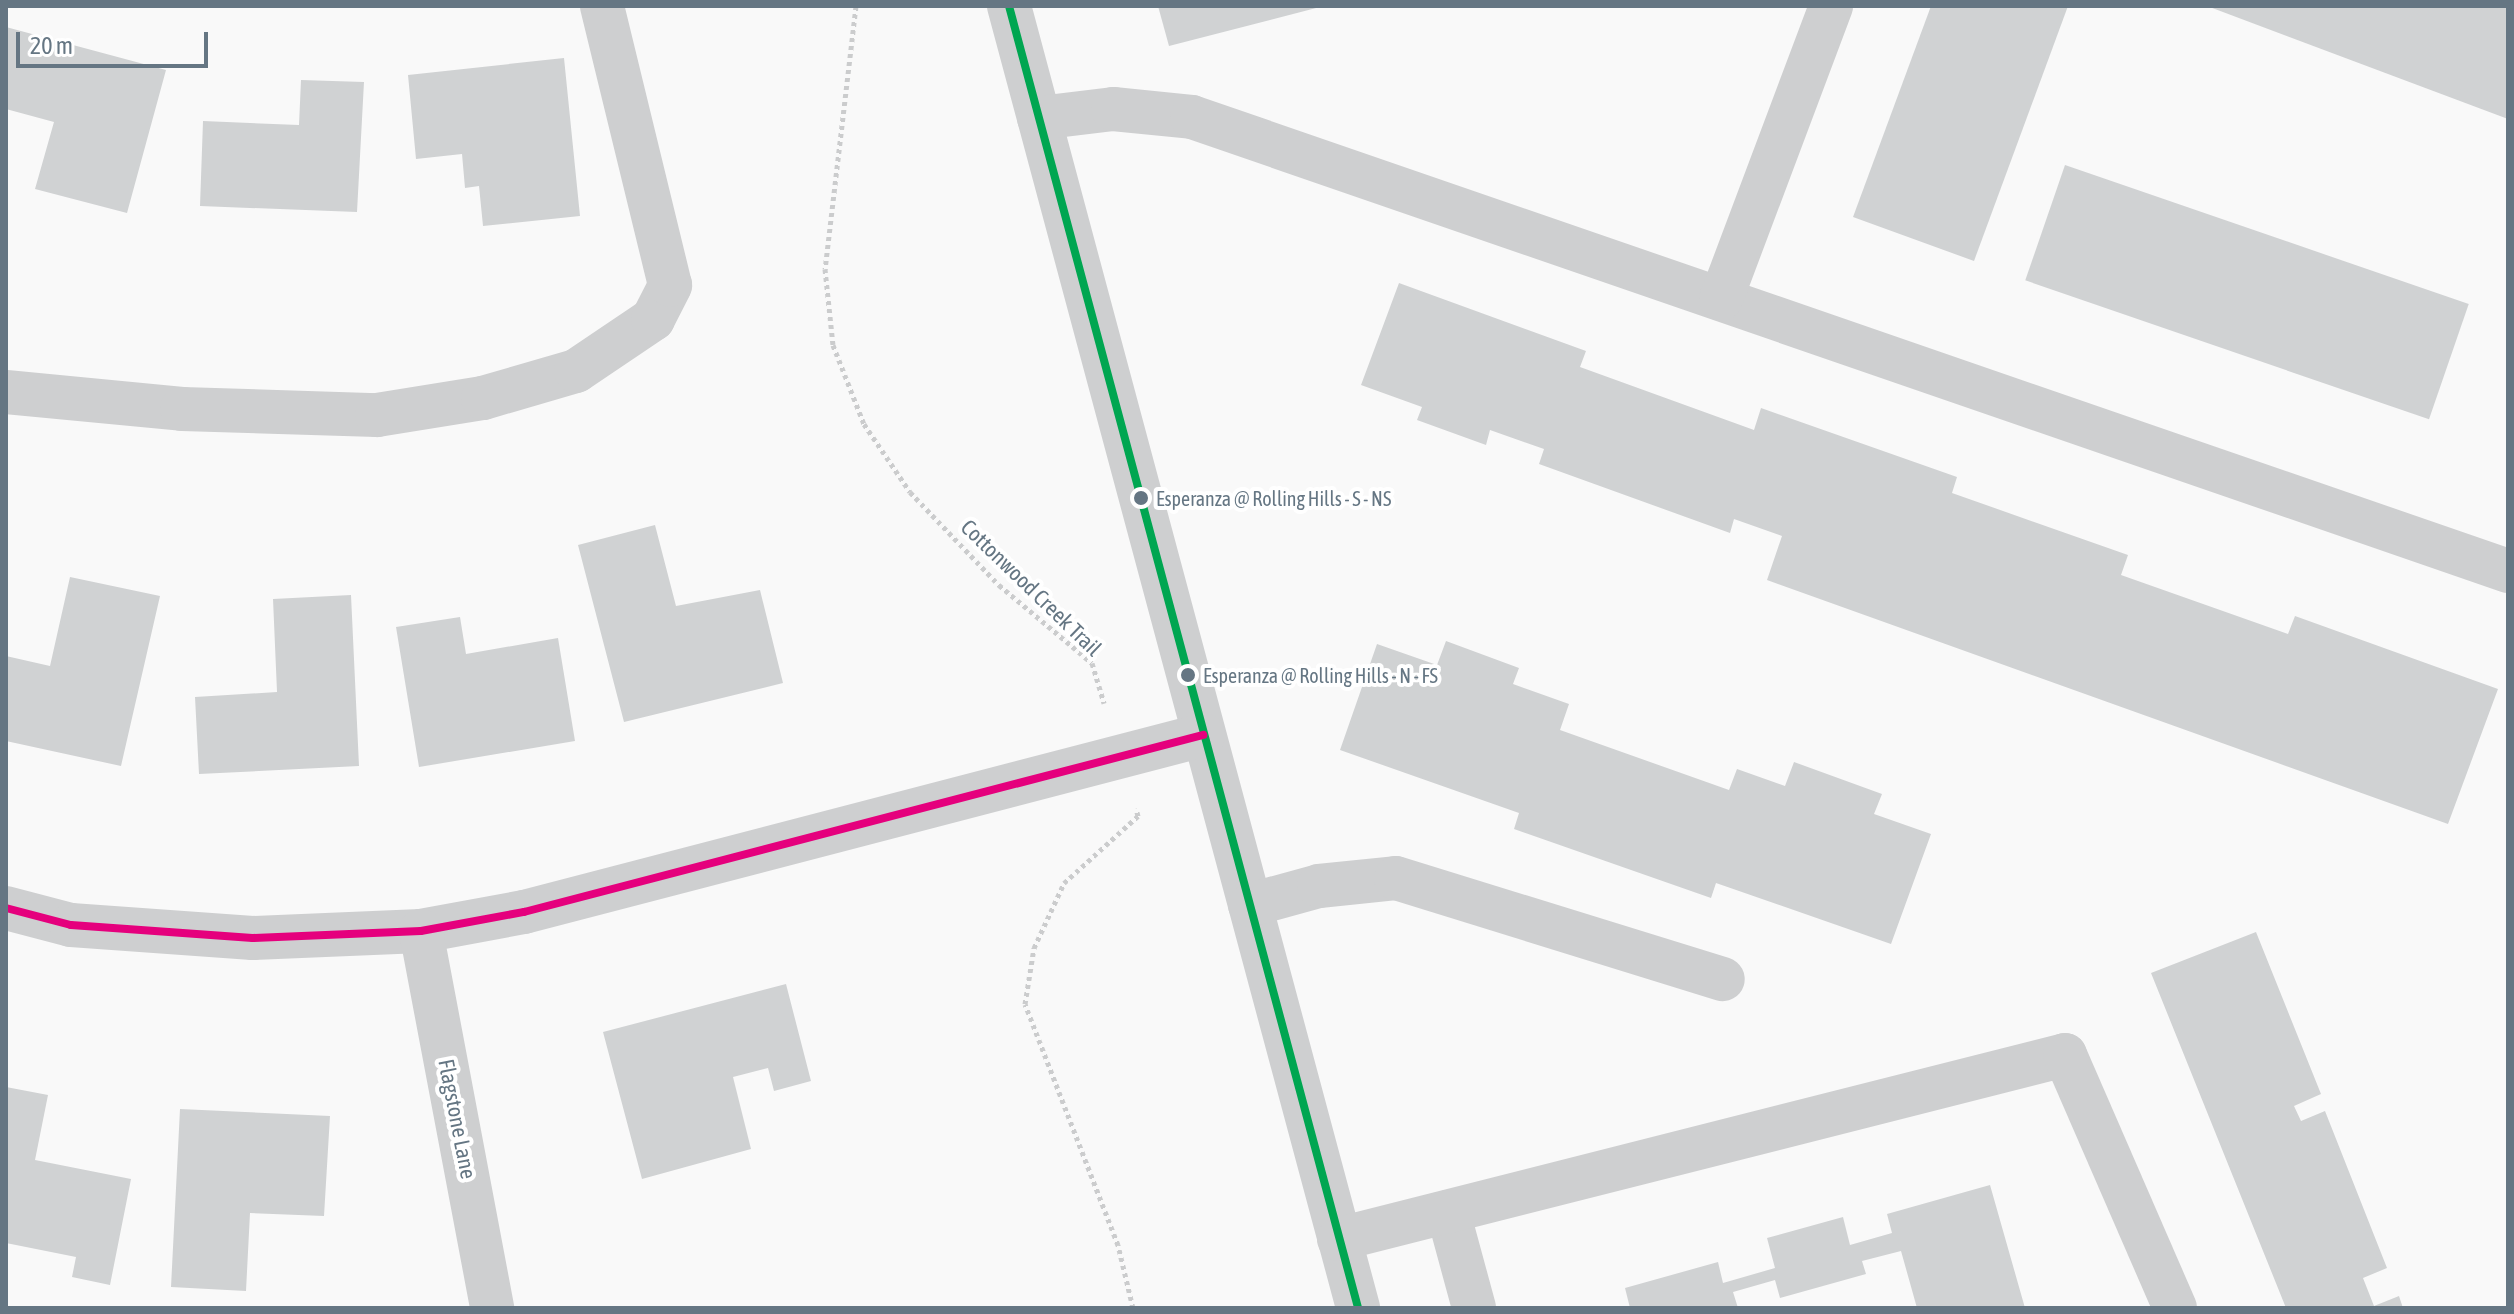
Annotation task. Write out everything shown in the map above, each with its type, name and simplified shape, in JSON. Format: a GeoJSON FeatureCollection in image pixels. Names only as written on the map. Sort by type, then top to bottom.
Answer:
{"type":"FeatureCollection","features":[{"type":"Feature","properties":{"kind":"street"},"geometry":{"type":"LineString","coordinates":[[6,392],[182,409],[377,415],[483,398],[576,371],[653,319],[670,285],[602,6]]}},
{"type":"Feature","properties":{"kind":"street"},"geometry":{"type":"LineString","coordinates":[[1009,6],[1358,1308]]}},
{"type":"Feature","properties":{"kind":"street"},"geometry":{"type":"LineString","coordinates":[[1721,299],[1831,6]]}},
{"type":"Feature","properties":{"kind":"street"},"geometry":{"type":"LineString","coordinates":[[1039,118],[1113,109],[1192,117],[2508,571]]}},
{"type":"Feature","properties":{"kind":"street"},"geometry":{"type":"LineString","coordinates":[[6,908],[71,925],[253,938],[421,931],[524,912],[1203,735]]}},
{"type":"Feature","properties":{"kind":"street"},"geometry":{"type":"LineString","coordinates":[[1250,905],[1319,886],[1396,878],[1723,979]]}},
{"type":"Feature","properties":{"kind":"street","name":"Flagstone Lane"},"geometry":{"type":"LineString","coordinates":[[421,931],[492,1308]]}},
{"type":"Feature","properties":{"kind":"street"},"geometry":{"type":"LineString","coordinates":[[1339,1239],[2065,1055],[2175,1308]]}},
{"type":"Feature","properties":{"kind":"street"},"geometry":{"type":"LineString","coordinates":[[1448,1212],[1474,1308]]}},
{"type":"Feature","properties":{"kind":"path","name":"Cottonwood Creek Trail"},"geometry":{"type":"LineString","coordinates":[[856,6],[825,269],[833,345],[864,424],[910,492],[999,585],[1092,663],[1138,816],[1064,883],[1034,948],[1025,1004],[1118,1245],[1133,1308]]}},
{"type":"Feature","properties":{"kind":"building"},"geometry":{"type":"Polygon","coordinates":[[[1158,6],[1320,6],[1320,7],[1169,46],[1158,6]]]}},
{"type":"Feature","properties":{"kind":"building"},"geometry":{"type":"Polygon","coordinates":[[[1931,6],[2068,6],[1974,261],[1853,217],[1931,6]]]}},
{"type":"Feature","properties":{"kind":"building"},"geometry":{"type":"Polygon","coordinates":[[[2207,6],[2508,6],[2508,119],[2207,6]]]}},
{"type":"Feature","properties":{"kind":"building"},"geometry":{"type":"Polygon","coordinates":[[[6,27],[166,70],[127,213],[35,189],[54,122],[6,109],[6,27]]]}},
{"type":"Feature","properties":{"kind":"building"},"geometry":{"type":"Polygon","coordinates":[[[564,58],[580,216],[483,226],[479,186],[465,188],[462,154],[416,159],[408,75],[564,58]]]}},
{"type":"Feature","properties":{"kind":"building"},"geometry":{"type":"Polygon","coordinates":[[[301,80],[364,82],[357,212],[200,206],[203,121],[299,125],[301,80]]]}},
{"type":"Feature","properties":{"kind":"building"},"geometry":{"type":"Polygon","coordinates":[[[2065,165],[2469,304],[2429,419],[2025,280],[2065,165]]]}},
{"type":"Feature","properties":{"kind":"building"},"geometry":{"type":"Polygon","coordinates":[[[1399,283],[1586,351],[1580,367],[1754,430],[1761,408],[1957,477],[1952,493],[2128,555],[2121,575],[2288,634],[2295,616],[2498,689],[2448,824],[1767,580],[1782,536],[1734,519],[1730,533],[1539,464],[1544,449],[1490,430],[1486,445],[1417,420],[1422,407],[1361,385],[1399,283]]]}},
{"type":"Feature","properties":{"kind":"building"},"geometry":{"type":"Polygon","coordinates":[[[655,525],[676,606],[760,590],[783,683],[624,722],[578,545],[655,525]]]}},
{"type":"Feature","properties":{"kind":"building"},"geometry":{"type":"Polygon","coordinates":[[[70,577],[160,596],[121,766],[6,741],[6,656],[50,666],[70,577]]]}},
{"type":"Feature","properties":{"kind":"building"},"geometry":{"type":"Polygon","coordinates":[[[351,595],[359,766],[199,774],[195,697],[277,692],[273,599],[351,595]]]}},
{"type":"Feature","properties":{"kind":"building"},"geometry":{"type":"Polygon","coordinates":[[[460,617],[466,654],[558,638],[575,741],[419,767],[396,627],[460,617]]]}},
{"type":"Feature","properties":{"kind":"building"},"geometry":{"type":"Polygon","coordinates":[[[1446,641],[1519,668],[1513,684],[1569,704],[1560,730],[1729,790],[1737,769],[1785,786],[1794,762],[1882,794],[1874,814],[1931,834],[1891,944],[1716,883],[1711,898],[1514,829],[1519,813],[1340,750],[1377,644],[1437,665],[1446,641]]]}},
{"type":"Feature","properties":{"kind":"building"},"geometry":{"type":"Polygon","coordinates":[[[2256,932],[2321,1094],[2294,1106],[2301,1121],[2325,1111],[2387,1268],[2363,1278],[2374,1306],[2399,1296],[2403,1308],[2286,1308],[2151,973],[2256,932]]]}},
{"type":"Feature","properties":{"kind":"building"},"geometry":{"type":"Polygon","coordinates":[[[786,984],[811,1081],[774,1091],[768,1068],[733,1077],[751,1149],[642,1179],[603,1032],[786,984]]]}},
{"type":"Feature","properties":{"kind":"building"},"geometry":{"type":"Polygon","coordinates":[[[6,1087],[48,1095],[35,1160],[131,1179],[110,1285],[72,1277],[76,1257],[6,1243],[6,1087]]]}},
{"type":"Feature","properties":{"kind":"building"},"geometry":{"type":"Polygon","coordinates":[[[180,1109],[330,1116],[324,1216],[250,1213],[246,1291],[171,1287],[180,1109]]]}},
{"type":"Feature","properties":{"kind":"building"},"geometry":{"type":"Polygon","coordinates":[[[1990,1185],[2025,1308],[1917,1308],[1901,1251],[1862,1261],[1866,1274],[1780,1298],[1775,1280],[1733,1292],[1738,1308],[1630,1308],[1625,1288],[1718,1262],[1723,1283],[1775,1268],[1767,1238],[1843,1217],[1850,1245],[1892,1233],[1887,1214],[1990,1185]]]}},
{"type":"Feature","properties":{"kind":"transit line"},"geometry":{"type":"LineString","coordinates":[[1009,6],[1358,1308]]}},
{"type":"Feature","properties":{"kind":"transit line"},"geometry":{"type":"LineString","coordinates":[[6,908],[71,925],[253,938],[421,931],[524,912],[1203,735]]}},
{"type":"Feature","properties":{"kind":"place","name":"Esperanza @ Rolling Hills - S - NS"},"geometry":{"type":"Point","coordinates":[1141,498]}},
{"type":"Feature","properties":{"kind":"place","name":"Esperanza @ Rolling Hills - N - FS"},"geometry":{"type":"Point","coordinates":[1188,675]}}]}
